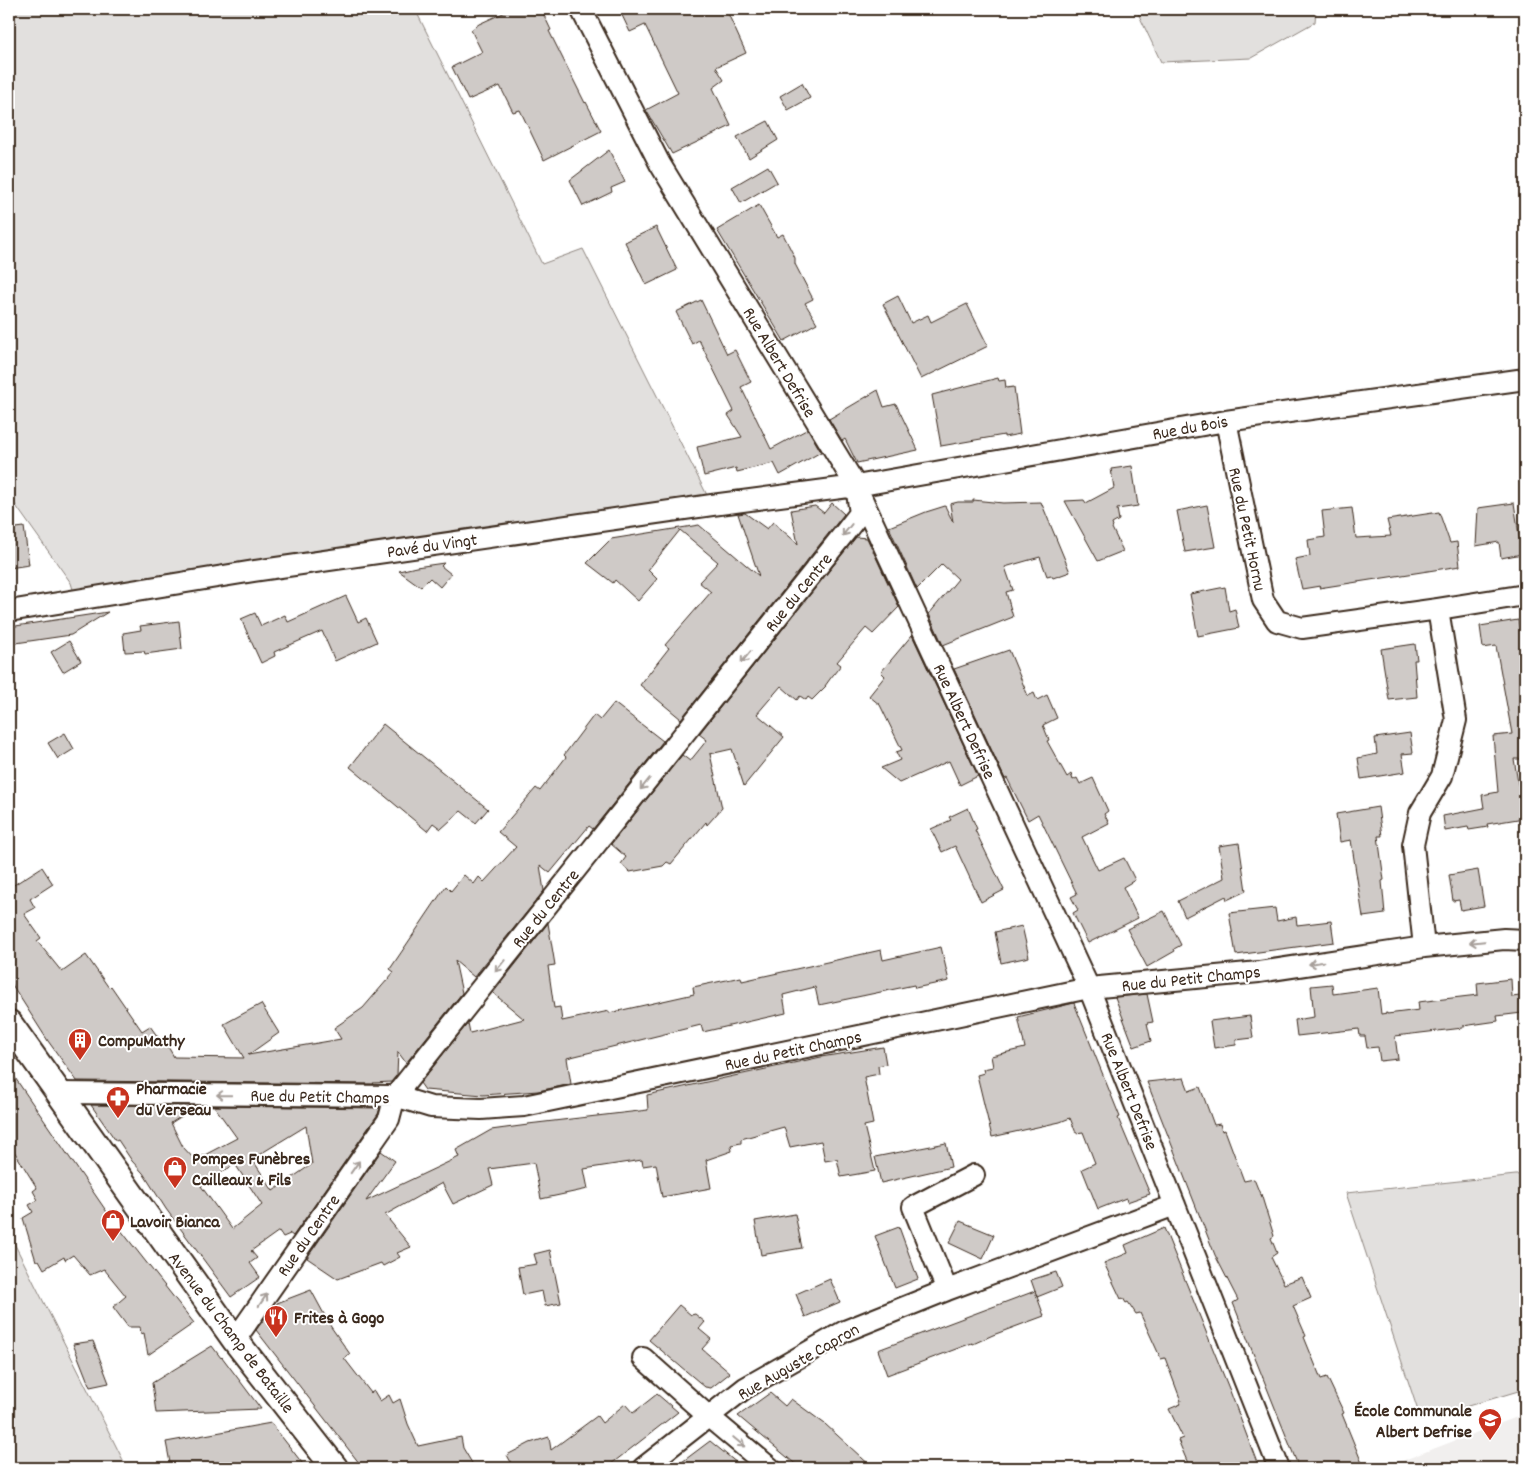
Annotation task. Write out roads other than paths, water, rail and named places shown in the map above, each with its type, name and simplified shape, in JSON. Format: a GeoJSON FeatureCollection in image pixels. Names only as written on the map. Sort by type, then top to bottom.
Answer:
{"type":"FeatureCollection","features":[{"type":"Feature","properties":{"kind":"street","name":"Rue Albert Defrise"},"geometry":{"type":"LineString","coordinates":[[582,9],[660,164],[856,486],[1089,988],[1280,1468]]}},
{"type":"Feature","properties":{"kind":"street","name":"Rue du Bois"},"geometry":{"type":"LineString","coordinates":[[856,486],[1226,421],[1525,379]]}},
{"type":"Feature","properties":{"kind":"street","name":"Rue du Petit Hornu"},"geometry":{"type":"LineString","coordinates":[[1226,421],[1263,600],[1277,621],[1302,628],[1525,595]]}},
{"type":"Feature","properties":{"kind":"street","name":"Pavé du Vingt"},"geometry":{"type":"LineString","coordinates":[[9,611],[254,571],[702,506],[856,486]]}},
{"type":"Feature","properties":{"kind":"street","name":"Rue du Centre"},"geometry":{"type":"LineString","coordinates":[[235,1340],[389,1118],[395,1096],[860,513],[856,486]]}},
{"type":"Feature","properties":{"kind":"street"},"geometry":{"type":"LineString","coordinates":[[1424,947],[1413,845],[1420,814],[1442,776],[1456,720],[1438,609]]}},
{"type":"Feature","properties":{"kind":"street","name":"Rue du Petit Champs"},"geometry":{"type":"LineString","coordinates":[[58,1093],[395,1096],[431,1107],[481,1109],[524,1106],[1089,988],[1259,972],[1424,947],[1504,939],[1525,940]]}},
{"type":"Feature","properties":{"kind":"street","name":"Avenue du Champ de Bataille"},"geometry":{"type":"LineString","coordinates":[[9,1023],[235,1340],[335,1468]]}},
{"type":"Feature","properties":{"kind":"street"},"geometry":{"type":"LineString","coordinates":[[947,1290],[913,1207],[974,1175]]}},
{"type":"Feature","properties":{"kind":"street","name":"Rue Auguste Capron"},"geometry":{"type":"LineString","coordinates":[[643,1468],[745,1388],[845,1331],[947,1290],[1175,1205]]}},
{"type":"Feature","properties":{"kind":"street"},"geometry":{"type":"LineString","coordinates":[[642,1358],[770,1468]]}},
{"type":"Feature","properties":{"kind":"place","name":"CompuMathy"},"geometry":{"type":"Point","coordinates":[80,1061]}},
{"type":"Feature","properties":{"kind":"place","name":"Pharmacie du Verseau"},"geometry":{"type":"Point","coordinates":[118,1119]}},
{"type":"Feature","properties":{"kind":"place","name":"Pompes Funèbres Cailleaux & Fils"},"geometry":{"type":"Point","coordinates":[175,1189]}},
{"type":"Feature","properties":{"kind":"place","name":"Lavoir Bianca"},"geometry":{"type":"Point","coordinates":[113,1242]}},
{"type":"Feature","properties":{"kind":"place","name":"Frites à Gogo"},"geometry":{"type":"Point","coordinates":[276,1338]}},
{"type":"Feature","properties":{"kind":"place","name":"École Communale Albert Defrise"},"geometry":{"type":"Point","coordinates":[1490,1441]}}]}
